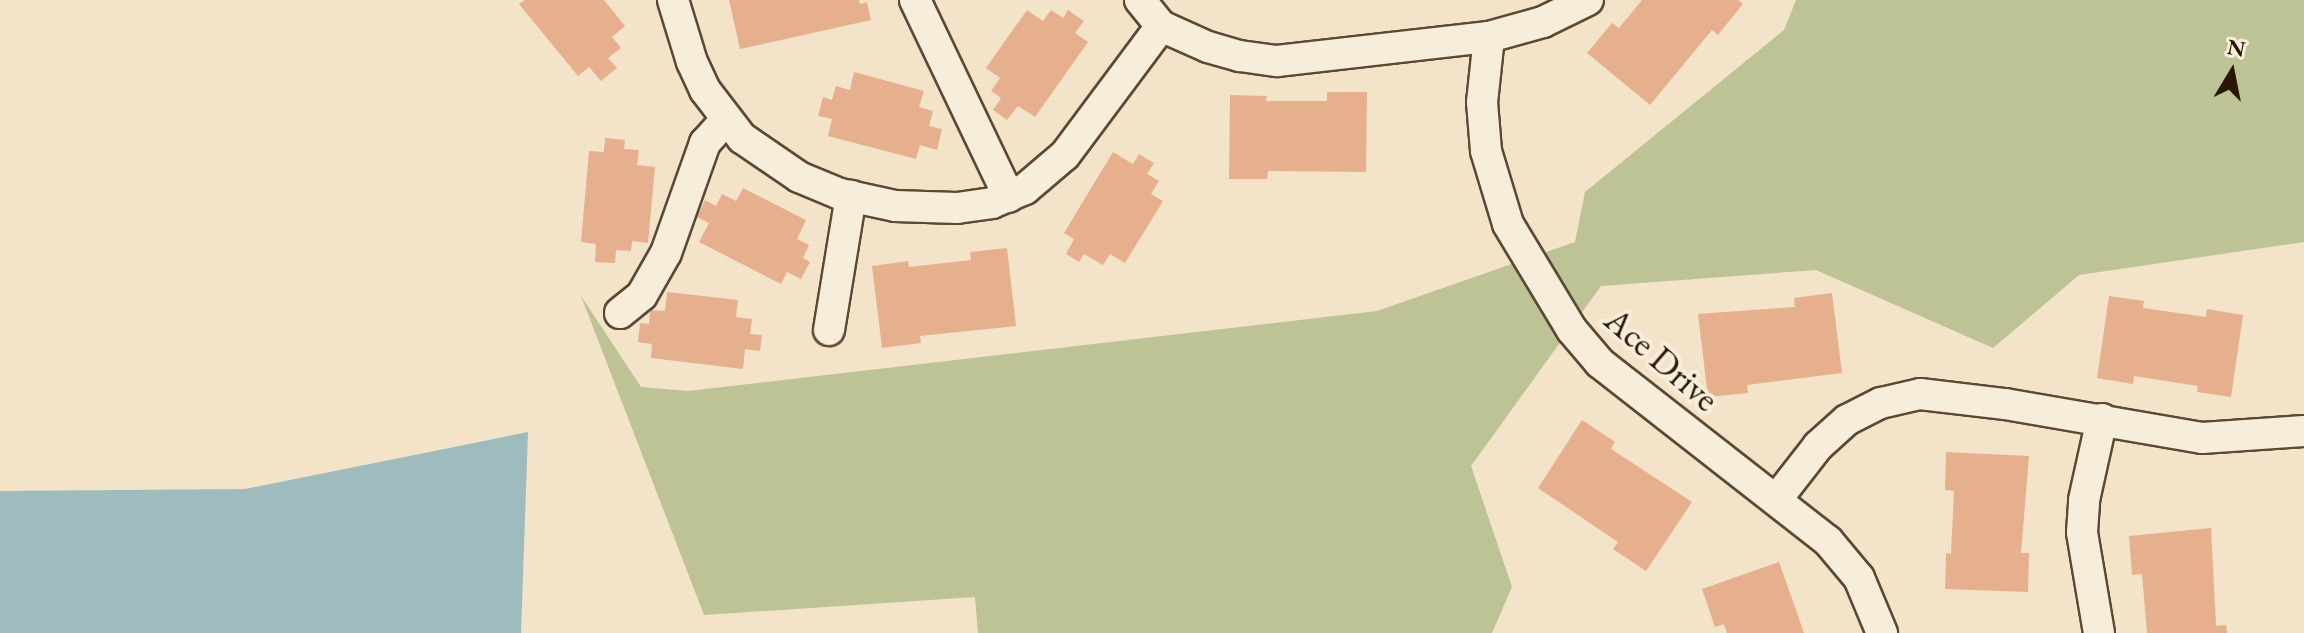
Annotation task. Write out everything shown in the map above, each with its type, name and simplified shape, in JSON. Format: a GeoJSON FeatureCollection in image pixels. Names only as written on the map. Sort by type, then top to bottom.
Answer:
{"type":"FeatureCollection","features":[{"type":"Feature","properties":{"kind":"street"},"geometry":{"type":"LineString","coordinates":[[673,0],[692,62],[705,90],[726,120],[769,160],[799,177],[851,196],[895,206],[957,208],[1009,197],[1046,174],[1065,155],[1161,26]]}},
{"type":"Feature","properties":{"kind":"street"},"geometry":{"type":"LineString","coordinates":[[915,0],[1009,197]]}},
{"type":"Feature","properties":{"kind":"street"},"geometry":{"type":"LineString","coordinates":[[1140,0],[1161,26],[1219,50],[1277,61],[1489,37],[1543,22],[1588,0]]}},
{"type":"Feature","properties":{"kind":"street","name":"Ace Drive"},"geometry":{"type":"LineString","coordinates":[[1489,37],[1482,102],[1486,151],[1508,224],[1572,330],[1600,363],[1811,526],[1846,560],[1875,610],[1882,633]]}},
{"type":"Feature","properties":{"kind":"street"},"geometry":{"type":"LineString","coordinates":[[620,313],[642,295],[660,263],[705,143],[726,120]]}},
{"type":"Feature","properties":{"kind":"street"},"geometry":{"type":"LineString","coordinates":[[829,330],[851,196]]}},
{"type":"Feature","properties":{"kind":"street"},"geometry":{"type":"LineString","coordinates":[[1776,500],[1832,432],[1864,410],[1900,398],[1941,395],[2102,419],[2202,438],[2304,431]]}},
{"type":"Feature","properties":{"kind":"street"},"geometry":{"type":"LineString","coordinates":[[2099,633],[2082,532],[2084,500],[2102,419]]}},
{"type":"Feature","properties":{"kind":"green space"},"geometry":{"type":"Polygon","coordinates":[[[1796,0],[2304,0],[2304,242],[2079,275],[1993,348],[1816,270],[1601,286],[1471,466],[1512,587],[1492,633],[978,633],[975,597],[704,615],[581,296],[641,387],[688,391],[1377,311],[1575,242],[1585,192],[1784,30],[1796,0]]]}},
{"type":"Feature","properties":{"kind":"water"},"geometry":{"type":"Polygon","coordinates":[[[528,432],[521,633],[0,633],[0,491],[245,489],[528,432]]]}},
{"type":"Feature","properties":{"kind":"building"},"geometry":{"type":"Polygon","coordinates":[[[525,0],[604,0],[625,26],[612,37],[621,48],[608,58],[617,68],[601,81],[589,67],[578,76],[519,4],[525,0]]]}},
{"type":"Feature","properties":{"kind":"building"},"geometry":{"type":"Polygon","coordinates":[[[729,0],[859,0],[860,4],[867,2],[871,20],[740,49],[729,0]]]}},
{"type":"Feature","properties":{"kind":"building"},"geometry":{"type":"Polygon","coordinates":[[[1642,0],[1738,0],[1743,4],[1718,35],[1712,30],[1650,105],[1587,53],[1612,23],[1619,28],[1642,0]]]}},
{"type":"Feature","properties":{"kind":"building"},"geometry":{"type":"Polygon","coordinates":[[[1027,10],[1043,21],[1051,10],[1063,18],[1068,10],[1084,21],[1075,33],[1088,42],[1035,117],[1018,106],[1007,120],[993,110],[1001,98],[991,91],[1000,78],[986,68],[1027,10]]]}},
{"type":"Feature","properties":{"kind":"building"},"geometry":{"type":"Polygon","coordinates":[[[854,72],[924,91],[919,107],[933,111],[929,126],[942,129],[937,150],[920,145],[916,159],[828,136],[832,119],[818,116],[823,97],[832,100],[836,86],[850,90],[854,72]]]}},
{"type":"Feature","properties":{"kind":"building"},"geometry":{"type":"Polygon","coordinates":[[[1327,92],[1367,92],[1366,172],[1268,171],[1267,179],[1229,179],[1230,95],[1267,96],[1266,101],[1327,101],[1327,92]]]}},
{"type":"Feature","properties":{"kind":"building"},"geometry":{"type":"Polygon","coordinates":[[[605,138],[625,140],[624,149],[639,150],[637,165],[655,167],[648,243],[632,241],[631,251],[616,250],[615,263],[595,262],[596,244],[581,242],[589,151],[604,152],[605,138]]]}},
{"type":"Feature","properties":{"kind":"building"},"geometry":{"type":"Polygon","coordinates":[[[1113,152],[1133,164],[1139,154],[1154,163],[1147,174],[1159,181],[1151,194],[1163,201],[1125,263],[1110,254],[1103,265],[1084,254],[1079,262],[1066,254],[1074,239],[1064,233],[1113,152]]]}},
{"type":"Feature","properties":{"kind":"building"},"geometry":{"type":"Polygon","coordinates":[[[743,188],[806,220],[797,239],[809,245],[803,258],[810,262],[801,279],[787,272],[781,284],[699,242],[709,223],[697,217],[705,200],[716,206],[722,194],[736,201],[743,188]]]}},
{"type":"Feature","properties":{"kind":"building"},"geometry":{"type":"Polygon","coordinates":[[[1007,248],[1016,326],[920,336],[921,343],[882,348],[872,266],[908,261],[909,267],[971,260],[970,252],[1007,248]]]}},
{"type":"Feature","properties":{"kind":"building"},"geometry":{"type":"Polygon","coordinates":[[[667,292],[738,300],[736,317],[752,319],[750,334],[762,335],[760,351],[745,349],[743,369],[651,358],[652,344],[638,342],[640,323],[649,324],[650,310],[665,311],[667,292]]]}},
{"type":"Feature","properties":{"kind":"building"},"geometry":{"type":"Polygon","coordinates":[[[1832,293],[1842,373],[1747,385],[1748,393],[1708,397],[1698,314],[1795,307],[1794,298],[1832,293]]]}},
{"type":"Feature","properties":{"kind":"building"},"geometry":{"type":"Polygon","coordinates":[[[2109,296],[2144,301],[2143,308],[2206,317],[2207,309],[2243,315],[2231,397],[2197,392],[2198,386],[2134,376],[2133,384],[2097,378],[2109,296]]]}},
{"type":"Feature","properties":{"kind":"building"},"geometry":{"type":"Polygon","coordinates":[[[1582,420],[1615,442],[1611,449],[1692,502],[1646,571],[1613,549],[1618,542],[1538,488],[1582,420]]]}},
{"type":"Feature","properties":{"kind":"building"},"geometry":{"type":"Polygon","coordinates":[[[1946,452],[2029,456],[2021,553],[2029,553],[2028,592],[1945,589],[1946,553],[1951,554],[1954,491],[1945,490],[1946,452]]]}},
{"type":"Feature","properties":{"kind":"building"},"geometry":{"type":"Polygon","coordinates":[[[2211,528],[2216,626],[2226,625],[2227,633],[2147,633],[2142,574],[2132,575],[2129,536],[2211,528]]]}},
{"type":"Feature","properties":{"kind":"building"},"geometry":{"type":"Polygon","coordinates":[[[1779,562],[1804,633],[1727,633],[1724,624],[1715,627],[1702,589],[1779,562]]]}}]}
